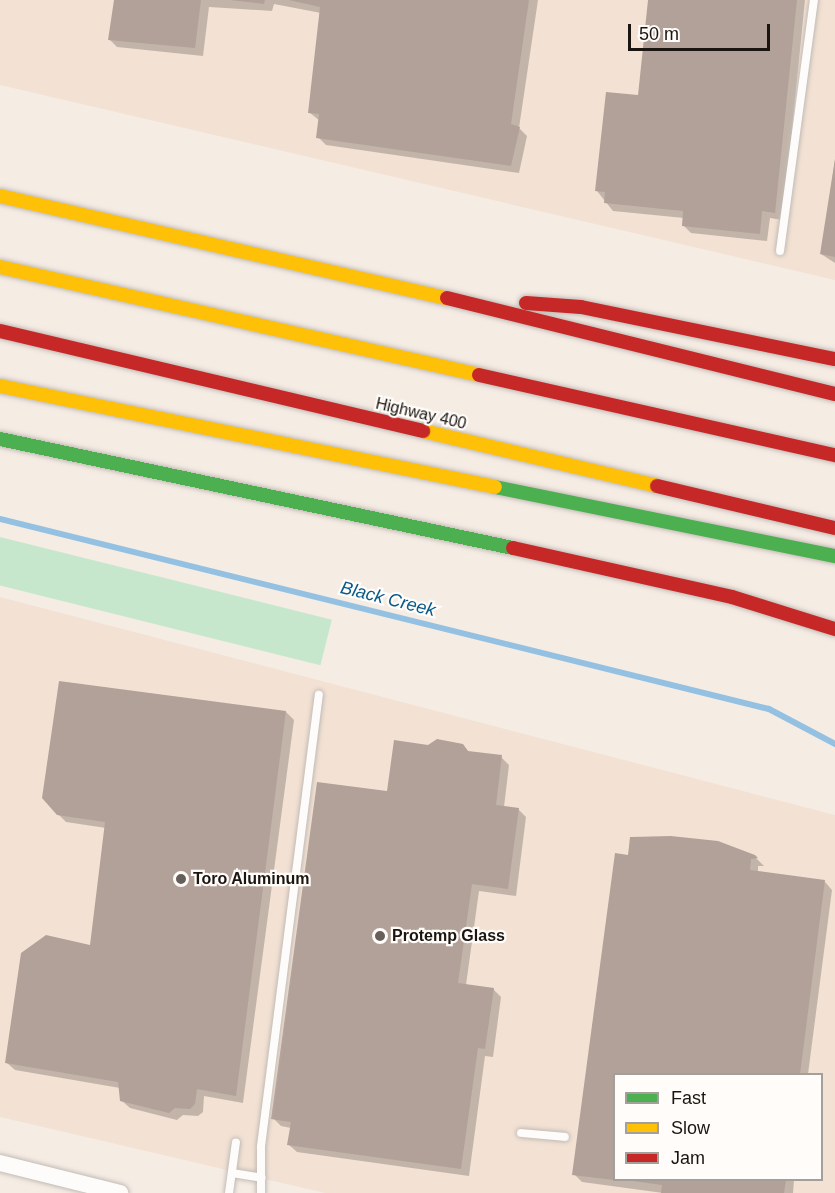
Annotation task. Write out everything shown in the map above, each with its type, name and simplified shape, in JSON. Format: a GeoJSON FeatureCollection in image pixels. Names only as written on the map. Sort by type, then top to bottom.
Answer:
{"type":"FeatureCollection","features":[{"type":"Feature","properties":{"kind":"highway"},"geometry":{"type":"LineString","coordinates":[[0,196],[440,296],[835,394]]}},
{"type":"Feature","properties":{"kind":"highway"},"geometry":{"type":"LineString","coordinates":[[0,267],[835,455]]}},
{"type":"Feature","properties":{"kind":"highway"},"geometry":{"type":"LineString","coordinates":[[440,296],[581,307],[835,359]]}},
{"type":"Feature","properties":{"kind":"highway","name":"Highway 400"},"geometry":{"type":"LineString","coordinates":[[0,331],[835,528]]}},
{"type":"Feature","properties":{"kind":"highway"},"geometry":{"type":"LineString","coordinates":[[0,386],[835,556]]}},
{"type":"Feature","properties":{"kind":"highway"},"geometry":{"type":"LineString","coordinates":[[0,439],[674,584],[799,614],[835,629]]}},
{"type":"Feature","properties":{"kind":"street"},"geometry":{"type":"LineString","coordinates":[[0,1163],[88,1189],[112,1192]]}},
{"type":"Feature","properties":{"kind":"lane"},"geometry":{"type":"LineString","coordinates":[[780,251],[814,0]]}},
{"type":"Feature","properties":{"kind":"lane"},"geometry":{"type":"LineString","coordinates":[[261,1193],[261,1146],[319,695]]}},
{"type":"Feature","properties":{"kind":"lane"},"geometry":{"type":"LineString","coordinates":[[521,1133],[565,1137]]}},
{"type":"Feature","properties":{"kind":"lane"},"geometry":{"type":"LineString","coordinates":[[229,1193],[237,1142]]}},
{"type":"Feature","properties":{"kind":"lane"},"geometry":{"type":"LineString","coordinates":[[232,1173],[262,1178]]}},
{"type":"Feature","properties":{"kind":"shaded area"},"geometry":{"type":"Polygon","coordinates":[[[0,0],[835,0],[835,280],[0,85],[0,0]]]}},
{"type":"Feature","properties":{"kind":"shaded area"},"geometry":{"type":"Polygon","coordinates":[[[0,597],[835,815],[835,1193],[325,1193],[0,1117],[0,597]]]}},
{"type":"Feature","properties":{"kind":"green space"},"geometry":{"type":"Polygon","coordinates":[[[0,537],[332,620],[320,665],[0,585],[0,537]]]}},
{"type":"Feature","properties":{"kind":"building"},"geometry":{"type":"Polygon","coordinates":[[[114,0],[201,0],[195,48],[108,40],[114,0]]]}},
{"type":"Feature","properties":{"kind":"building"},"geometry":{"type":"Polygon","coordinates":[[[230,0],[265,0],[264,4],[230,0]]]}},
{"type":"Feature","properties":{"kind":"building"},"geometry":{"type":"Polygon","coordinates":[[[289,0],[529,0],[511,124],[520,127],[511,166],[316,138],[319,114],[308,113],[320,7],[289,0]]]}},
{"type":"Feature","properties":{"kind":"building"},"geometry":{"type":"Polygon","coordinates":[[[648,0],[797,0],[775,213],[762,211],[760,234],[682,226],[683,211],[604,203],[605,192],[595,191],[606,92],[638,95],[648,0]]]}},
{"type":"Feature","properties":{"kind":"building"},"geometry":{"type":"Polygon","coordinates":[[[835,159],[835,257],[820,254],[835,159]]]}},
{"type":"Feature","properties":{"kind":"building","name":"Toro Aluminum"},"geometry":{"type":"Polygon","coordinates":[[[59,681],[286,711],[236,1096],[197,1089],[195,1104],[190,1109],[175,1108],[169,1113],[120,1101],[118,1082],[5,1063],[21,953],[46,935],[90,945],[105,822],[57,815],[42,798],[59,681]]]}},
{"type":"Feature","properties":{"kind":"building","name":"Protemp Glass"},"geometry":{"type":"Polygon","coordinates":[[[437,739],[463,744],[468,751],[502,755],[496,805],[519,808],[508,889],[472,884],[458,983],[494,988],[485,1049],[478,1048],[461,1169],[287,1145],[291,1122],[271,1119],[317,782],[387,791],[394,740],[428,745],[437,739]]]}},
{"type":"Feature","properties":{"kind":"building"},"geometry":{"type":"Polygon","coordinates":[[[671,836],[718,841],[755,855],[758,858],[751,859],[750,870],[825,880],[800,1073],[613,1073],[613,1180],[572,1175],[615,853],[628,855],[630,837],[671,836]]]}},
{"type":"Feature","properties":{"kind":"building"},"geometry":{"type":"Polygon","coordinates":[[[633,1181],[786,1181],[784,1193],[661,1193],[662,1185],[633,1181]]]}},
{"type":"Feature","properties":{"kind":"waterway","name":"Black Creek"},"geometry":{"type":"LineString","coordinates":[[0,519],[769,709],[835,744]]}},
{"type":"Feature","properties":{"kind":"traffic: fast"},"geometry":{"type":"LineString","coordinates":[[0,439],[513,548]]}},
{"type":"Feature","properties":{"kind":"traffic: fast"},"geometry":{"type":"LineString","coordinates":[[495,487],[835,556]]}},
{"type":"Feature","properties":{"kind":"traffic: slow"},"geometry":{"type":"LineString","coordinates":[[0,196],[447,298]]}},
{"type":"Feature","properties":{"kind":"traffic: slow"},"geometry":{"type":"LineString","coordinates":[[0,267],[479,375]]}},
{"type":"Feature","properties":{"kind":"traffic: slow"},"geometry":{"type":"LineString","coordinates":[[0,386],[495,487]]}},
{"type":"Feature","properties":{"kind":"traffic: slow"},"geometry":{"type":"LineString","coordinates":[[423,431],[657,486]]}},
{"type":"Feature","properties":{"kind":"traffic: jam"},"geometry":{"type":"LineString","coordinates":[[447,298],[835,394]]}},
{"type":"Feature","properties":{"kind":"traffic: jam"},"geometry":{"type":"LineString","coordinates":[[526,303],[581,307],[835,359]]}},
{"type":"Feature","properties":{"kind":"traffic: jam"},"geometry":{"type":"LineString","coordinates":[[0,331],[423,431]]}},
{"type":"Feature","properties":{"kind":"traffic: jam"},"geometry":{"type":"LineString","coordinates":[[479,375],[835,455]]}},
{"type":"Feature","properties":{"kind":"traffic: jam"},"geometry":{"type":"LineString","coordinates":[[657,486],[835,528]]}},
{"type":"Feature","properties":{"kind":"traffic: jam"},"geometry":{"type":"LineString","coordinates":[[513,548],[732,597],[835,629]]}},
{"type":"Feature","properties":{"kind":"place","name":"Toro Aluminum"},"geometry":{"type":"Point","coordinates":[181,879]}},
{"type":"Feature","properties":{"kind":"place","name":"Protemp Glass"},"geometry":{"type":"Point","coordinates":[380,936]}}]}
